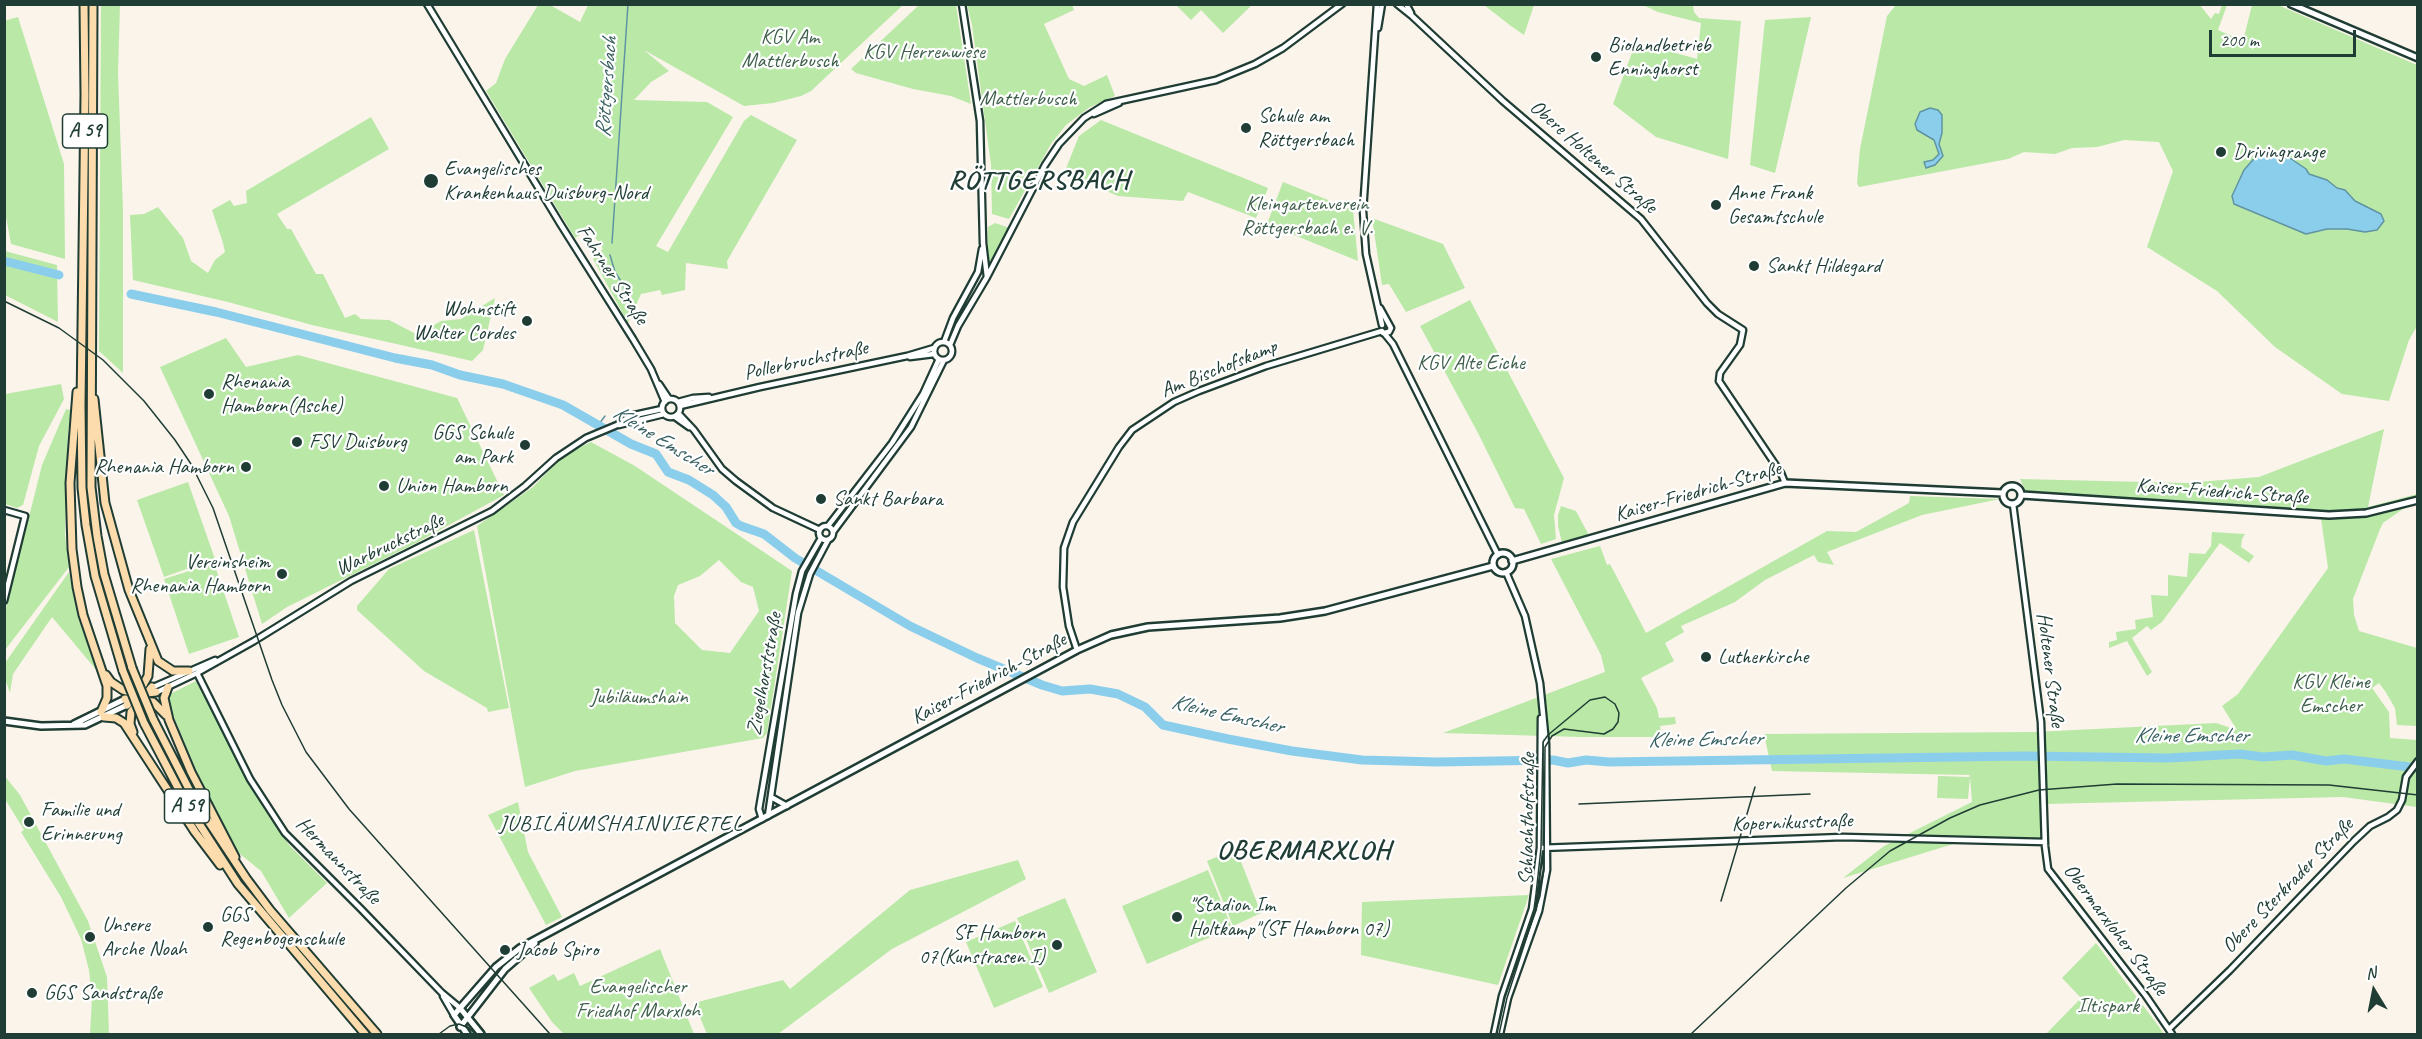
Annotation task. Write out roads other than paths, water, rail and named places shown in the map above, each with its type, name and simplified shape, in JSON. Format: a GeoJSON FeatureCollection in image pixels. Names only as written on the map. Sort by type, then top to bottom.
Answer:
{"type":"FeatureCollection","features":[{"type":"Feature","properties":{"kind":"highway","name":"A 59"},"geometry":{"type":"LineString","coordinates":[[84,4],[81,464],[89,549],[101,602],[123,671],[144,723],[187,805],[238,884],[365,1035]]}},
{"type":"Feature","properties":{"kind":"highway","name":"A 59"},"geometry":{"type":"LineString","coordinates":[[93,4],[90,463],[97,536],[111,601],[132,668],[153,719],[195,801],[246,879],[270,910],[377,1035]]}},
{"type":"Feature","properties":{"kind":"highway"},"geometry":{"type":"LineString","coordinates":[[81,363],[75,405],[70,483],[72,547],[83,615],[107,692],[103,714],[120,720],[136,740],[200,839],[238,884]]}},
{"type":"Feature","properties":{"kind":"highway"},"geometry":{"type":"LineString","coordinates":[[91,369],[103,489],[108,516],[129,590],[150,644],[163,666],[173,671],[189,671]]}},
{"type":"Feature","properties":{"kind":"highway"},"geometry":{"type":"LineString","coordinates":[[136,740],[130,716],[148,676],[151,662],[150,644]]}},
{"type":"Feature","properties":{"kind":"highway"},"geometry":{"type":"LineString","coordinates":[[100,665],[116,687],[156,704],[169,720]]}},
{"type":"Feature","properties":{"kind":"highway"},"geometry":{"type":"LineString","coordinates":[[168,687],[164,698],[169,720],[202,797],[246,879]]}},
{"type":"Feature","properties":{"kind":"highway"},"geometry":{"type":"LineString","coordinates":[[126,702],[154,690]]}},
{"type":"Feature","properties":{"kind":"main road"},"geometry":{"type":"LineString","coordinates":[[2291,4],[2418,58]]}},
{"type":"Feature","properties":{"kind":"main road","name":"Kaiser-Friedrich-Straße"},"geometry":{"type":"LineString","coordinates":[[1512,561],[1785,483],[2003,492]]}},
{"type":"Feature","properties":{"kind":"main road"},"geometry":{"type":"LineString","coordinates":[[2014,485],[2021,490],[2022,495],[2020,500],[2013,504],[2005,501],[2003,492],[2014,485]]}},
{"type":"Feature","properties":{"kind":"main road","name":"Kaiser-Friedrich-Straße"},"geometry":{"type":"LineString","coordinates":[[2022,495],[2329,516],[2366,513],[2418,500]]}},
{"type":"Feature","properties":{"kind":"main road"},"geometry":{"type":"LineString","coordinates":[[1505,554],[1512,561],[1511,569],[1506,572],[1497,571],[1493,566],[1493,560],[1498,555],[1505,554]]}},
{"type":"Feature","properties":{"kind":"main road","name":"Kaiser-Friedrich-Straße"},"geometry":{"type":"LineString","coordinates":[[454,1015],[508,955],[1077,650],[1111,636],[1148,627],[1260,620],[1325,611],[1493,566]]}},
{"type":"Feature","properties":{"kind":"main road"},"geometry":{"type":"LineString","coordinates":[[4,721],[41,726],[85,725],[126,702]]}},
{"type":"Feature","properties":{"kind":"main road","name":"Kaiser-Friedrich-Straße"},"geometry":{"type":"LineString","coordinates":[[460,1027],[505,969],[540,939]]}},
{"type":"Feature","properties":{"kind":"main road"},"geometry":{"type":"LineString","coordinates":[[460,1008],[481,1035]]}},
{"type":"Feature","properties":{"kind":"main road","name":"Hermannstraße"},"geometry":{"type":"LineString","coordinates":[[454,1015],[467,1035]]}},
{"type":"Feature","properties":{"kind":"street","name":"Fahrner Straße"},"geometry":{"type":"LineString","coordinates":[[427,4],[560,224],[633,339],[667,401]]}},
{"type":"Feature","properties":{"kind":"street"},"geometry":{"type":"LineString","coordinates":[[962,4],[980,121],[983,243],[987,277]]}},
{"type":"Feature","properties":{"kind":"street","name":"Ziegelhorststraße"},"geometry":{"type":"LineString","coordinates":[[820,530],[828,526],[892,443],[942,360],[950,358],[952,353],[950,345],[958,326],[987,277],[1045,165],[1059,144],[1084,118],[1106,104],[1216,80],[1255,64],[1283,48],[1342,4]]}},
{"type":"Feature","properties":{"kind":"street"},"geometry":{"type":"LineString","coordinates":[[1377,4],[1363,211],[1366,254],[1385,329],[1498,555]]}},
{"type":"Feature","properties":{"kind":"street"},"geometry":{"type":"LineString","coordinates":[[1375,46],[1382,4]]}},
{"type":"Feature","properties":{"kind":"street","name":"Obere Holtener Straße"},"geometry":{"type":"LineString","coordinates":[[1397,4],[1503,101],[1641,219],[1707,303],[1718,314],[1743,330],[1740,345],[1719,378],[1785,483]]}},
{"type":"Feature","properties":{"kind":"street","name":"Obere Holtener Straße"},"geometry":{"type":"LineString","coordinates":[[1406,4],[1412,16]]}},
{"type":"Feature","properties":{"kind":"street"},"geometry":{"type":"LineString","coordinates":[[944,342],[953,318],[978,272],[983,243]]}},
{"type":"Feature","properties":{"kind":"street","name":"Am Bischofskamp"},"geometry":{"type":"LineString","coordinates":[[1077,650],[1069,626],[1063,587],[1064,548],[1074,522],[1119,447],[1132,430],[1174,402],[1199,391],[1266,366],[1385,329]]}},
{"type":"Feature","properties":{"kind":"street"},"geometry":{"type":"LineString","coordinates":[[942,360],[934,351],[939,343],[944,342],[950,345]]}},
{"type":"Feature","properties":{"kind":"street","name":"Pollerbruchstraße"},"geometry":{"type":"LineString","coordinates":[[679,404],[934,351]]}},
{"type":"Feature","properties":{"kind":"street","name":"Ziegelhorststraße"},"geometry":{"type":"LineString","coordinates":[[765,818],[771,797],[798,613],[810,574],[833,532],[910,427],[942,360]]}},
{"type":"Feature","properties":{"kind":"street"},"geometry":{"type":"LineString","coordinates":[[667,401],[679,404],[677,415],[668,417],[663,412],[667,401]]}},
{"type":"Feature","properties":{"kind":"street","name":"Warbruckstraße"},"geometry":{"type":"LineString","coordinates":[[154,690],[168,687],[197,673],[351,581],[492,511],[572,446],[598,432],[663,412]]}},
{"type":"Feature","properties":{"kind":"street"},"geometry":{"type":"LineString","coordinates":[[677,415],[694,430],[722,469],[736,481],[773,508],[820,530],[821,538],[828,540]]}},
{"type":"Feature","properties":{"kind":"street","name":"Holtener Straße"},"geometry":{"type":"LineString","coordinates":[[2013,504],[2043,747],[2044,842]]}},
{"type":"Feature","properties":{"kind":"street"},"geometry":{"type":"LineString","coordinates":[[4,510],[25,516],[4,601]]}},
{"type":"Feature","properties":{"kind":"street"},"geometry":{"type":"LineString","coordinates":[[828,526],[833,532]]}},
{"type":"Feature","properties":{"kind":"street","name":"Ziegelhorststraße"},"geometry":{"type":"LineString","coordinates":[[765,818],[759,809],[796,594],[802,572],[821,538]]}},
{"type":"Feature","properties":{"kind":"street","name":"Schlachthofstraße"},"geometry":{"type":"LineString","coordinates":[[1494,1035],[1502,996],[1532,909],[1543,848],[1542,707],[1537,664],[1520,603],[1506,572]]}},
{"type":"Feature","properties":{"kind":"street","name":"Warbruckstraße"},"geometry":{"type":"LineString","coordinates":[[154,690],[189,671],[234,652]]}},
{"type":"Feature","properties":{"kind":"street","name":"Hermannstraße"},"geometry":{"type":"LineString","coordinates":[[197,673],[250,779],[285,833],[442,993],[460,1008]]}},
{"type":"Feature","properties":{"kind":"street","name":"Obere Sterkrader Straße"},"geometry":{"type":"LineString","coordinates":[[2170,1032],[2354,841],[2370,826],[2397,810],[2402,800],[2406,777],[2418,761]]}},
{"type":"Feature","properties":{"kind":"street"},"geometry":{"type":"LineString","coordinates":[[771,797],[787,806]]}},
{"type":"Feature","properties":{"kind":"street","name":"Kopernikusstraße"},"geometry":{"type":"LineString","coordinates":[[1543,848],[1842,837],[2044,842]]}},
{"type":"Feature","properties":{"kind":"street","name":"Obermarxloher Straße"},"geometry":{"type":"LineString","coordinates":[[2044,842],[2051,875],[2146,996],[2170,1032]]}},
{"type":"Feature","properties":{"kind":"street","name":"Schlachthofstraße"},"geometry":{"type":"LineString","coordinates":[[1500,1035],[1508,998],[1543,894],[1547,870],[1543,848]]}},
{"type":"Feature","properties":{"kind":"street","name":"Hermannstraße"},"geometry":{"type":"LineString","coordinates":[[442,993],[454,1015]]}},
{"type":"Feature","properties":{"kind":"water"},"geometry":{"type":"Polygon","coordinates":[[[1930,108],[1938,110],[1942,115],[1942,133],[1939,144],[1943,156],[1935,165],[1926,168],[1924,162],[1933,160],[1939,154],[1934,140],[1917,130],[1915,124],[1920,112],[1930,108]]]}},
{"type":"Feature","properties":{"kind":"water"},"geometry":{"type":"Polygon","coordinates":[[[2269,150],[2279,158],[2290,158],[2306,169],[2309,174],[2327,180],[2337,188],[2345,190],[2355,201],[2381,214],[2384,221],[2377,230],[2365,232],[2327,229],[2306,234],[2234,204],[2232,196],[2244,170],[2258,154],[2269,150]]]}},
{"type":"Feature","properties":{"kind":"waterway","name":"Röttgersbach"},"geometry":{"type":"LineString","coordinates":[[612,243],[628,4]]}},
{"type":"Feature","properties":{"kind":"waterway","name":"Röttgersbach"},"geometry":{"type":"LineString","coordinates":[[610,255],[615,272],[624,286],[623,302]]}},
{"type":"Feature","properties":{"kind":"waterway","name":"Kleine Emscher"},"geometry":{"type":"LineString","coordinates":[[4,261],[59,275]]}},
{"type":"Feature","properties":{"kind":"waterway","name":"Kleine Emscher"},"geometry":{"type":"LineString","coordinates":[[131,294],[216,312],[395,358],[432,365],[460,375],[503,384],[563,405],[631,444],[656,454],[668,472],[689,480],[713,495],[726,507],[736,523],[764,534],[795,558],[910,626],[977,658],[1042,685],[1062,691],[1090,689],[1118,694],[1145,707],[1163,725],[1228,739],[1292,751],[1362,760],[1437,762],[1553,760],[1568,763],[1586,760],[1609,762],[2025,756],[2168,758],[2240,754],[2263,757],[2292,755],[2326,761],[2344,759],[2418,768]]}},
{"type":"Feature","properties":{"kind":"waterway","name":"Röttgersbach"},"geometry":{"type":"LineString","coordinates":[[599,424],[605,416]]}},
{"type":"Feature","properties":{"kind":"tram line"},"geometry":{"type":"LineString","coordinates":[[1496,1034],[1504,997],[1534,909],[1541,848],[1543,742],[1548,735],[1590,700],[1605,697],[1615,704],[1619,713],[1618,722],[1613,729],[1604,734],[1564,729],[1552,736],[1545,747],[1544,869],[1540,896],[1507,998],[1499,1034]]}},
{"type":"Feature","properties":{"kind":"tram line"},"geometry":{"type":"LineString","coordinates":[[439,1034],[450,1026],[459,1024],[469,1028],[475,1034]]}},
{"type":"Feature","properties":{"kind":"railway"},"geometry":{"type":"LineString","coordinates":[[4,301],[59,328],[103,360],[144,401],[175,440],[191,464],[213,508],[272,680],[306,752],[349,809],[550,1034]]}},
{"type":"Feature","properties":{"kind":"railway"},"geometry":{"type":"LineString","coordinates":[[1691,1034],[1846,888],[1890,851],[1950,818],[1980,805],[2039,790],[2117,784],[2329,785],[2418,795]]}},
{"type":"Feature","properties":{"kind":"railway"},"geometry":{"type":"LineString","coordinates":[[1721,901],[1755,787]]}},
{"type":"Feature","properties":{"kind":"railway"},"geometry":{"type":"LineString","coordinates":[[1579,804],[1810,794]]}},
{"type":"Feature","properties":{"kind":"place","name":"Biolandbetrieb Enninghorst"},"geometry":{"type":"Point","coordinates":[1596,57]}},
{"type":"Feature","properties":{"kind":"place","name":"Schule am Röttgersbach"},"geometry":{"type":"Point","coordinates":[1246,128]}},
{"type":"Feature","properties":{"kind":"place","name":"Drivingrange"},"geometry":{"type":"Point","coordinates":[2221,152]}},
{"type":"Feature","properties":{"kind":"place","name":"Evangelisches Krankenhaus Duisburg-Nord"},"geometry":{"type":"Point","coordinates":[431,181]}},
{"type":"Feature","properties":{"kind":"place","name":"Anne Frank Gesamtschule"},"geometry":{"type":"Point","coordinates":[1716,205]}},
{"type":"Feature","properties":{"kind":"place","name":"Sankt Hildegard"},"geometry":{"type":"Point","coordinates":[1754,266]}},
{"type":"Feature","properties":{"kind":"place","name":"Wohnstift Walter Cordes"},"geometry":{"type":"Point","coordinates":[527,321]}},
{"type":"Feature","properties":{"kind":"place","name":"Rhenania Hamborn(Asche)"},"geometry":{"type":"Point","coordinates":[209,394]}},
{"type":"Feature","properties":{"kind":"place","name":"FSV Duisburg"},"geometry":{"type":"Point","coordinates":[297,442]}},
{"type":"Feature","properties":{"kind":"place","name":"GGS Schule am Park"},"geometry":{"type":"Point","coordinates":[525,445]}},
{"type":"Feature","properties":{"kind":"place","name":"Rhenania Hamborn"},"geometry":{"type":"Point","coordinates":[246,467]}},
{"type":"Feature","properties":{"kind":"place","name":"Union Hamborn"},"geometry":{"type":"Point","coordinates":[384,486]}},
{"type":"Feature","properties":{"kind":"place","name":"Sankt Barbara"},"geometry":{"type":"Point","coordinates":[821,499]}},
{"type":"Feature","properties":{"kind":"place","name":"Vereinsheim Rhenania Hamborn"},"geometry":{"type":"Point","coordinates":[282,574]}},
{"type":"Feature","properties":{"kind":"place","name":"Lutherkirche"},"geometry":{"type":"Point","coordinates":[1706,657]}},
{"type":"Feature","properties":{"kind":"place","name":"Familie und Erinnerung"},"geometry":{"type":"Point","coordinates":[29,822]}},
{"type":"Feature","properties":{"kind":"place","name":"\"Stadion Im Holtkamp\"(SF Hamborn 07)"},"geometry":{"type":"Point","coordinates":[1177,917]}},
{"type":"Feature","properties":{"kind":"place","name":"GGS Regenbogenschule"},"geometry":{"type":"Point","coordinates":[208,927]}},
{"type":"Feature","properties":{"kind":"place","name":"Unsere Arche Noah"},"geometry":{"type":"Point","coordinates":[90,937]}},
{"type":"Feature","properties":{"kind":"place","name":"SF Hamborn 07(Kunstrasen I)"},"geometry":{"type":"Point","coordinates":[1057,945]}},
{"type":"Feature","properties":{"kind":"place","name":"Jacob Spiro"},"geometry":{"type":"Point","coordinates":[505,950]}},
{"type":"Feature","properties":{"kind":"place","name":"GGS Sandstraße"},"geometry":{"type":"Point","coordinates":[32,993]}},
{"type":"Feature","properties":{"kind":"district","name":"RÖTTGERSBACH"},"geometry":{"type":"Point","coordinates":[1039,181]}},
{"type":"Feature","properties":{"kind":"district","name":"JUBILÄUMSHAINVIERTEL"},"geometry":{"type":"Point","coordinates":[621,824]}},
{"type":"Feature","properties":{"kind":"district","name":"OBERMARXLOH"},"geometry":{"type":"Point","coordinates":[1304,851]}},
{"type":"Feature","properties":{"kind":"park label","name":"KGV Am Mattlerbusch"},"geometry":{"type":"Point","coordinates":[790,49]}},
{"type":"Feature","properties":{"kind":"park label","name":"KGV Herrenwiese"},"geometry":{"type":"Point","coordinates":[924,52]}},
{"type":"Feature","properties":{"kind":"park label","name":"Mattlerbusch"},"geometry":{"type":"Point","coordinates":[1028,99]}},
{"type":"Feature","properties":{"kind":"park label","name":"Kleingartenverein Röttgersbach e. V."},"geometry":{"type":"Point","coordinates":[1307,216]}},
{"type":"Feature","properties":{"kind":"park label","name":"KGV Alte Eiche"},"geometry":{"type":"Point","coordinates":[1471,363]}},
{"type":"Feature","properties":{"kind":"park label","name":"KGV Kleine Emscher"},"geometry":{"type":"Point","coordinates":[2331,694]}},
{"type":"Feature","properties":{"kind":"park label","name":"Jubiläumshain"},"geometry":{"type":"Point","coordinates":[639,697]}},
{"type":"Feature","properties":{"kind":"park label","name":"Evangelischer Friedhof Marxloh"},"geometry":{"type":"Point","coordinates":[638,999]}},
{"type":"Feature","properties":{"kind":"park label","name":"Iltispark"},"geometry":{"type":"Point","coordinates":[2108,1006]}}]}
